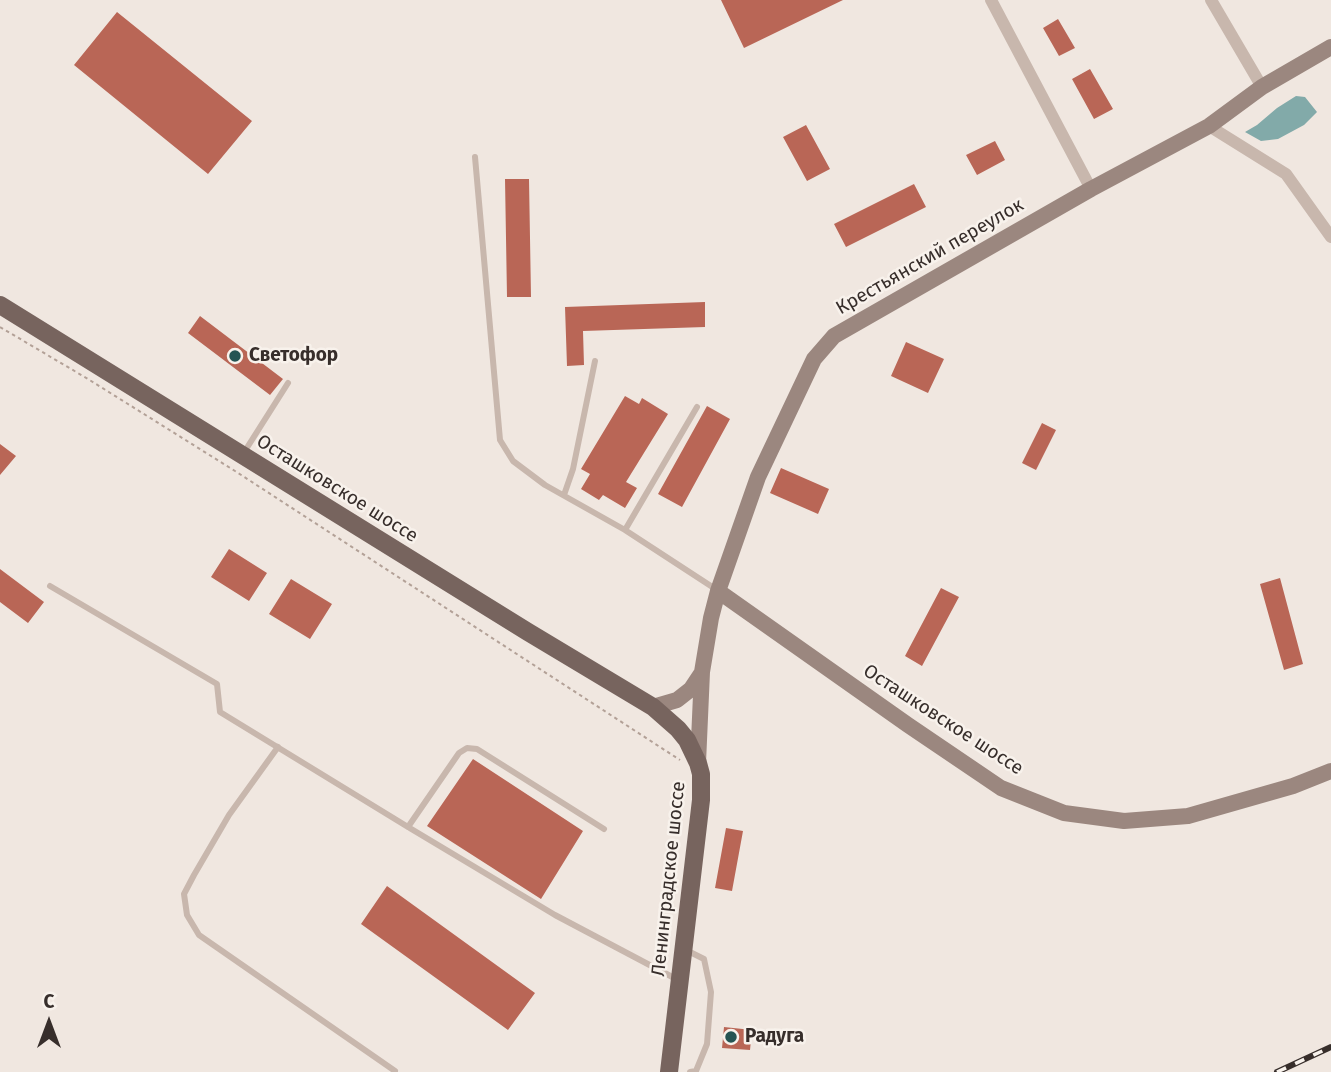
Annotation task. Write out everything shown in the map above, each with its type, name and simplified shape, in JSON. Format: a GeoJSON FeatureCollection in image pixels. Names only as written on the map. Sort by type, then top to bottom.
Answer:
{"type":"FeatureCollection","features":[{"type":"Feature","properties":{"kind":"main road","name":"Осташковское шоссе"},"geometry":{"type":"LineString","coordinates":[[0,305],[653,707]]}},
{"type":"Feature","properties":{"kind":"main road","name":"Ленинградское шоссе"},"geometry":{"type":"LineString","coordinates":[[653,707],[687,740],[701,774],[701,800],[669,1072]]}},
{"type":"Feature","properties":{"kind":"street"},"geometry":{"type":"LineString","coordinates":[[991,0],[1091,189]]}},
{"type":"Feature","properties":{"kind":"street"},"geometry":{"type":"LineString","coordinates":[[1211,0],[1262,87]]}},
{"type":"Feature","properties":{"kind":"street","name":"Крестьянский переулок"},"geometry":{"type":"LineString","coordinates":[[698,763],[702,672],[718,591],[758,477],[814,359],[834,336],[1091,189],[1209,126],[1262,87],[1331,47]]}},
{"type":"Feature","properties":{"kind":"street"},"geometry":{"type":"LineString","coordinates":[[1209,126],[1286,174],[1331,237]]}},
{"type":"Feature","properties":{"kind":"street","name":"Осташковское шоссе"},"geometry":{"type":"LineString","coordinates":[[718,591],[1001,788],[1064,813],[1124,821],[1188,816],[1293,786],[1331,771]]}},
{"type":"Feature","properties":{"kind":"street"},"geometry":{"type":"LineString","coordinates":[[653,707],[677,700],[691,688],[702,672]]}},
{"type":"Feature","properties":{"kind":"lane"},"geometry":{"type":"LineString","coordinates":[[475,157],[499,440],[513,461],[545,485],[625,530],[718,591]]}},
{"type":"Feature","properties":{"kind":"lane"},"geometry":{"type":"LineString","coordinates":[[564,495],[573,469],[595,361]]}},
{"type":"Feature","properties":{"kind":"lane"},"geometry":{"type":"LineString","coordinates":[[242,455],[288,383]]}},
{"type":"Feature","properties":{"kind":"lane"},"geometry":{"type":"LineString","coordinates":[[625,530],[697,407]]}},
{"type":"Feature","properties":{"kind":"lane"},"geometry":{"type":"LineString","coordinates":[[50,586],[217,684],[220,712],[555,915],[680,981]]}},
{"type":"Feature","properties":{"kind":"lane"},"geometry":{"type":"LineString","coordinates":[[278,747],[229,815],[194,875],[184,894],[187,915],[199,935],[395,1071]]}},
{"type":"Feature","properties":{"kind":"lane"},"geometry":{"type":"LineString","coordinates":[[408,827],[459,753],[467,748],[477,749],[604,829]]}},
{"type":"Feature","properties":{"kind":"lane"},"geometry":{"type":"LineString","coordinates":[[683,949],[704,959],[711,992],[707,1044],[696,1071],[690,1072]]}},
{"type":"Feature","properties":{"kind":"path"},"geometry":{"type":"LineString","coordinates":[[0,327],[236,471],[679,760]]}},
{"type":"Feature","properties":{"kind":"water"},"geometry":{"type":"Polygon","coordinates":[[[1296,96],[1305,97],[1317,112],[1304,125],[1278,139],[1261,141],[1245,132],[1257,125],[1296,96]]]}},
{"type":"Feature","properties":{"kind":"building"},"geometry":{"type":"Polygon","coordinates":[[[721,0],[843,0],[744,48],[721,0]]]}},
{"type":"Feature","properties":{"kind":"building"},"geometry":{"type":"Polygon","coordinates":[[[117,12],[252,121],[208,174],[74,65],[117,12]]]}},
{"type":"Feature","properties":{"kind":"building"},"geometry":{"type":"Polygon","coordinates":[[[1058,19],[1075,48],[1059,56],[1043,28],[1058,19]]]}},
{"type":"Feature","properties":{"kind":"building"},"geometry":{"type":"Polygon","coordinates":[[[1090,69],[1113,109],[1094,119],[1072,79],[1090,69]]]}},
{"type":"Feature","properties":{"kind":"building"},"geometry":{"type":"Polygon","coordinates":[[[806,125],[830,169],[807,181],[783,137],[806,125]]]}},
{"type":"Feature","properties":{"kind":"building"},"geometry":{"type":"Polygon","coordinates":[[[995,141],[1005,160],[977,175],[966,155],[995,141]]]}},
{"type":"Feature","properties":{"kind":"building"},"geometry":{"type":"Polygon","coordinates":[[[505,179],[529,179],[531,297],[507,297],[505,179]]]}},
{"type":"Feature","properties":{"kind":"building"},"geometry":{"type":"Polygon","coordinates":[[[914,184],[926,207],[846,247],[834,224],[914,184]]]}},
{"type":"Feature","properties":{"kind":"building"},"geometry":{"type":"Polygon","coordinates":[[[705,302],[705,327],[583,331],[584,365],[567,366],[565,307],[705,302]]]}},
{"type":"Feature","properties":{"kind":"building","name":"Светофор"},"geometry":{"type":"Polygon","coordinates":[[[200,316],[283,379],[270,395],[188,333],[200,316]]]}},
{"type":"Feature","properties":{"kind":"building"},"geometry":{"type":"Polygon","coordinates":[[[906,342],[944,359],[928,393],[891,376],[906,342]]]}},
{"type":"Feature","properties":{"kind":"building"},"geometry":{"type":"Polygon","coordinates":[[[625,396],[639,404],[642,398],[668,414],[626,482],[637,488],[625,508],[603,495],[599,500],[581,489],[590,474],[581,469],[625,396]]]}},
{"type":"Feature","properties":{"kind":"building"},"geometry":{"type":"Polygon","coordinates":[[[707,406],[730,419],[682,507],[658,494],[707,406]]]}},
{"type":"Feature","properties":{"kind":"building"},"geometry":{"type":"Polygon","coordinates":[[[1042,423],[1056,430],[1036,470],[1022,463],[1042,423]]]}},
{"type":"Feature","properties":{"kind":"building"},"geometry":{"type":"Polygon","coordinates":[[[0,444],[16,456],[0,475],[0,444]]]}},
{"type":"Feature","properties":{"kind":"building"},"geometry":{"type":"Polygon","coordinates":[[[781,468],[829,489],[818,514],[770,493],[781,468]]]}},
{"type":"Feature","properties":{"kind":"building"},"geometry":{"type":"Polygon","coordinates":[[[229,549],[267,573],[249,601],[211,577],[229,549]]]}},
{"type":"Feature","properties":{"kind":"building"},"geometry":{"type":"Polygon","coordinates":[[[0,569],[44,602],[28,623],[0,602],[0,569]]]}},
{"type":"Feature","properties":{"kind":"building"},"geometry":{"type":"Polygon","coordinates":[[[1280,578],[1303,664],[1284,670],[1260,584],[1280,578]]]}},
{"type":"Feature","properties":{"kind":"building"},"geometry":{"type":"Polygon","coordinates":[[[291,579],[332,604],[310,639],[269,614],[291,579]]]}},
{"type":"Feature","properties":{"kind":"building"},"geometry":{"type":"Polygon","coordinates":[[[941,588],[959,597],[922,666],[905,656],[941,588]]]}},
{"type":"Feature","properties":{"kind":"building"},"geometry":{"type":"Polygon","coordinates":[[[473,759],[583,831],[541,899],[427,826],[473,759]]]}},
{"type":"Feature","properties":{"kind":"building"},"geometry":{"type":"Polygon","coordinates":[[[726,828],[743,831],[732,891],[715,888],[726,828]]]}},
{"type":"Feature","properties":{"kind":"building"},"geometry":{"type":"Polygon","coordinates":[[[387,886],[535,993],[508,1030],[361,924],[387,886]]]}},
{"type":"Feature","properties":{"kind":"building"},"geometry":{"type":"Polygon","coordinates":[[[724,1027],[752,1030],[750,1050],[722,1048],[724,1027]]]}},
{"type":"Feature","properties":{"kind":"railway"},"geometry":{"type":"LineString","coordinates":[[1277,1072],[1331,1047]]}},
{"type":"Feature","properties":{"kind":"place","name":"Светофор"},"geometry":{"type":"Point","coordinates":[235,356]}},
{"type":"Feature","properties":{"kind":"place","name":"Радуга"},"geometry":{"type":"Point","coordinates":[731,1037]}}]}
